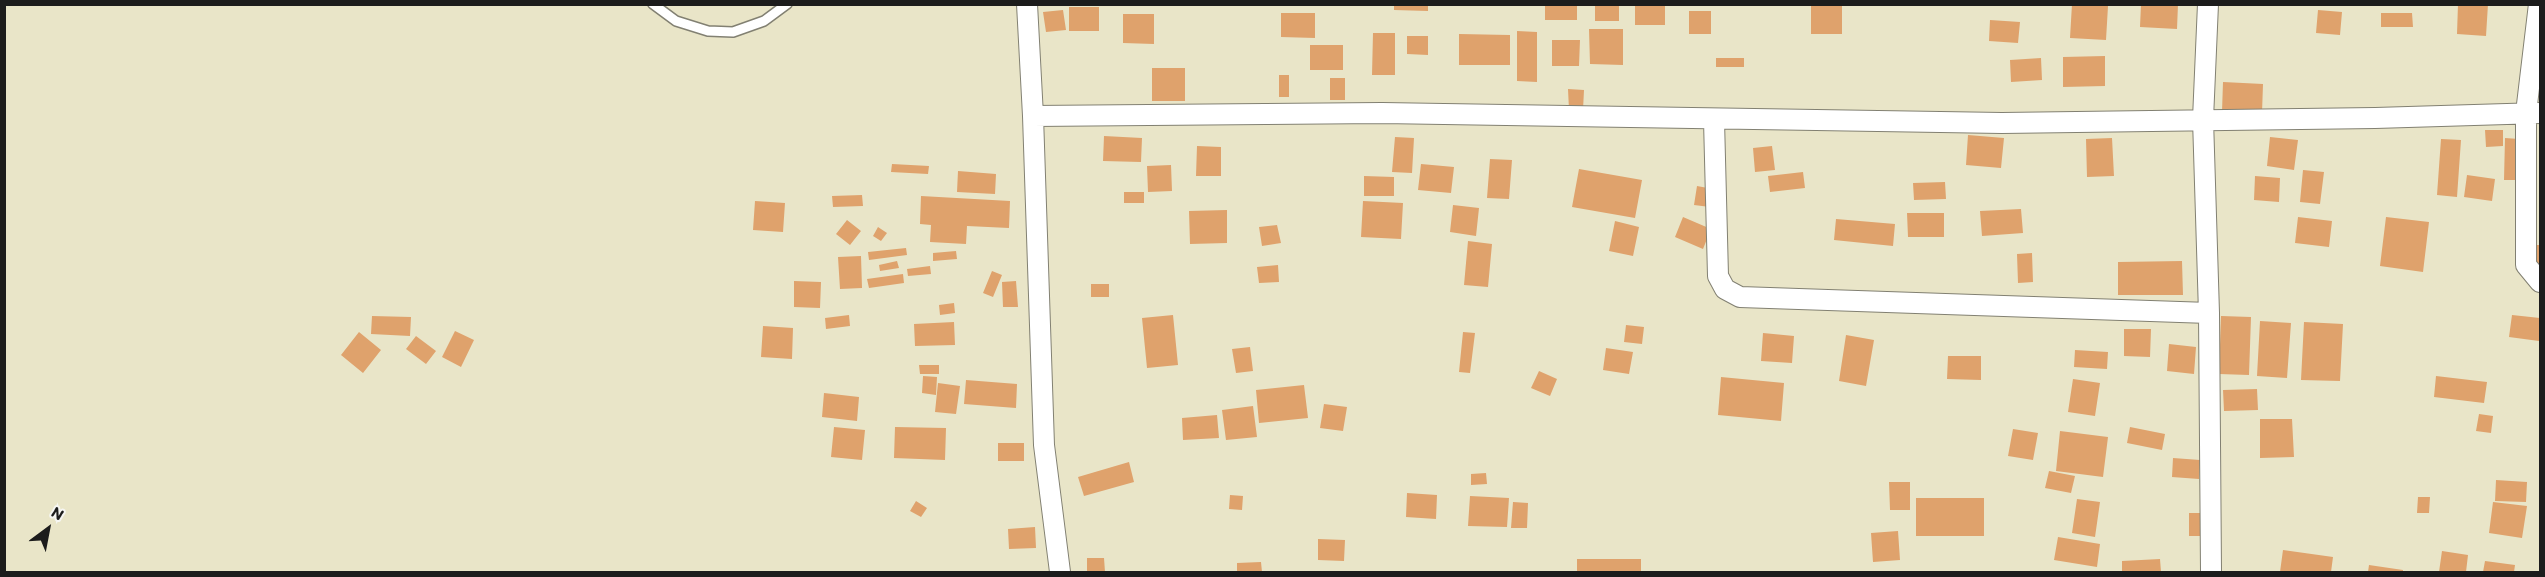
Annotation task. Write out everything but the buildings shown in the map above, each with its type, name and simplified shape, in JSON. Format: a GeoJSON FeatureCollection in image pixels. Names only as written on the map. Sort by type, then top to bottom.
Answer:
{"type":"FeatureCollection","features":[{"type":"Feature","properties":{"kind":"street"},"geometry":{"type":"LineString","coordinates":[[1027,4],[1044,445],[1060,573]]}},
{"type":"Feature","properties":{"kind":"street"},"geometry":{"type":"LineString","coordinates":[[2208,4],[2203,119],[2209,313],[2211,573]]}},
{"type":"Feature","properties":{"kind":"street"},"geometry":{"type":"LineString","coordinates":[[2539,4],[2526,265],[2541,282]]}},
{"type":"Feature","properties":{"kind":"street"},"geometry":{"type":"LineString","coordinates":[[1033,116],[1382,113],[2002,123],[2534,113]]}},
{"type":"Feature","properties":{"kind":"street"},"geometry":{"type":"LineString","coordinates":[[1714,120],[1718,276],[1725,289],[1740,297],[2209,313]]}},
{"type":"Feature","properties":{"kind":"lane"},"geometry":{"type":"LineString","coordinates":[[653,4],[676,21],[708,32],[733,32],[764,21],[787,4]]}}]}
